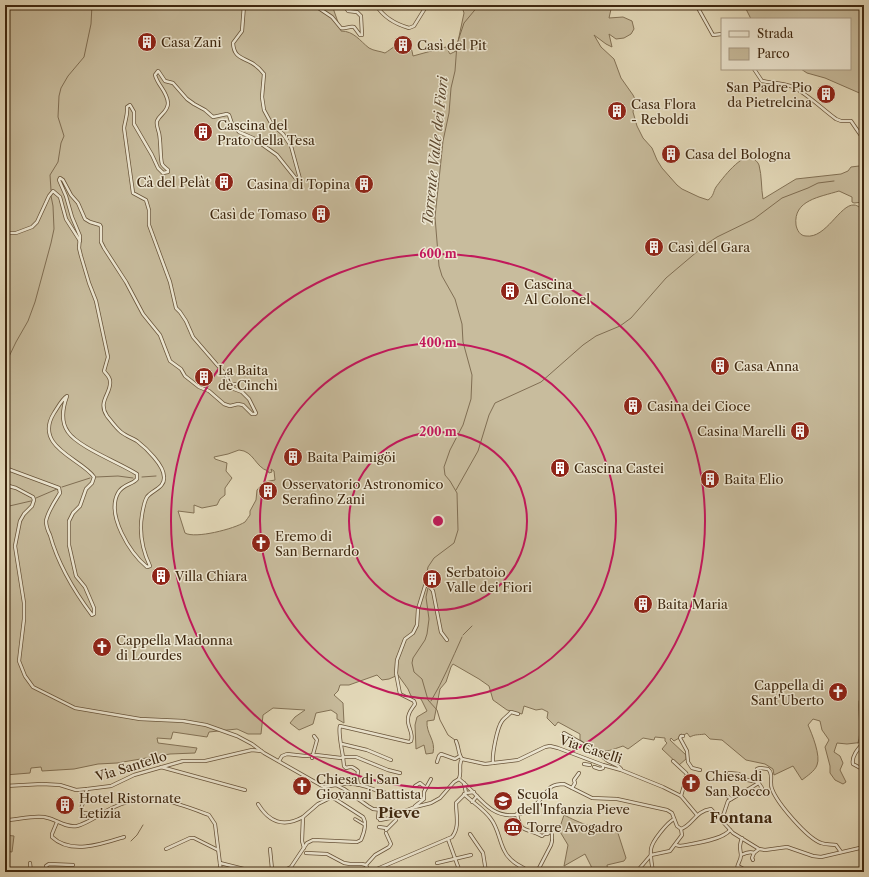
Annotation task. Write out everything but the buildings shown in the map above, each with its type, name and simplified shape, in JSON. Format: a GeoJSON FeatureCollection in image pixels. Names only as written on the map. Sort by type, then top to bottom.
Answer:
{"type":"FeatureCollection","features":[{"type":"Feature","properties":{"kind":"street"},"geometry":{"type":"LineString","coordinates":[[5,468],[59,488],[60,492],[46,522],[53,547],[64,571],[85,605],[92,615],[94,614],[94,608],[85,587],[76,576],[69,545],[69,521],[73,513],[80,506],[86,489],[92,483],[94,477],[61,452],[54,443],[50,430],[53,415],[67,396],[63,412],[67,431],[72,437],[85,446],[137,474],[135,482],[123,486],[118,493],[116,500],[116,518],[122,533],[133,552],[147,567],[150,566],[143,548],[140,529],[141,520],[147,498],[162,485],[165,476],[162,468],[152,454],[137,441],[122,432],[106,415],[104,410],[103,402],[110,383],[109,377],[104,371],[108,357],[96,300],[80,254],[78,231],[59,180],[60,178],[63,180],[71,195],[78,203],[85,219],[100,226],[101,242],[104,248],[126,282],[143,314],[160,335],[170,360],[181,369],[185,376],[200,387],[209,391],[224,404],[230,406],[238,404],[243,405],[250,413],[255,414],[249,399],[242,392],[234,389],[229,384],[225,374],[193,337],[186,321],[174,303],[172,287],[149,225],[146,200],[133,193],[124,128],[128,113],[127,107],[130,105],[134,112],[134,124],[158,168],[163,172],[168,172],[168,170],[163,166],[157,124],[157,120],[166,111],[168,105],[164,91],[156,80],[156,73],[159,72],[165,81],[173,84],[189,100],[205,110],[213,118],[227,114],[239,132],[262,143],[277,155],[298,180],[300,179],[291,146],[284,134],[271,123],[264,110],[262,96],[264,74],[251,61],[244,60],[239,56],[233,48],[233,43],[242,31],[244,5]]}},
{"type":"Feature","properties":{"kind":"street"},"geometry":{"type":"LineString","coordinates":[[314,5],[332,18],[340,28],[344,29],[349,26],[354,27],[360,35],[362,35],[361,16],[357,12],[348,11],[344,5]]}},
{"type":"Feature","properties":{"kind":"street"},"geometry":{"type":"LineString","coordinates":[[376,5],[382,14],[390,20],[400,26],[408,28],[414,26],[427,5]]}},
{"type":"Feature","properties":{"kind":"street"},"geometry":{"type":"LineString","coordinates":[[688,5],[698,8],[713,35],[721,34]]}},
{"type":"Feature","properties":{"kind":"street"},"geometry":{"type":"LineString","coordinates":[[755,70],[762,81],[770,81],[792,87],[807,96],[836,119],[841,121],[851,121],[864,140]]}},
{"type":"Feature","properties":{"kind":"street"},"geometry":{"type":"LineString","coordinates":[[5,233],[16,234],[25,231],[37,222],[49,196],[53,191],[60,197],[66,219],[80,242]]}},
{"type":"Feature","properties":{"kind":"street"},"geometry":{"type":"LineString","coordinates":[[229,384],[236,384]]}},
{"type":"Feature","properties":{"kind":"street"},"geometry":{"type":"LineString","coordinates":[[5,485],[16,488],[33,497],[34,500],[32,506],[24,514],[20,521],[15,546],[24,603],[24,619],[19,661],[25,676],[33,687],[75,708],[140,719],[183,721],[206,725],[237,736],[324,787],[332,798],[363,817],[365,820],[362,837],[359,841],[316,840],[307,843],[291,867],[281,872],[272,869],[270,849]]}},
{"type":"Feature","properties":{"kind":"street"},"geometry":{"type":"LineString","coordinates":[[358,785],[358,771],[352,766],[346,768],[344,766],[339,730],[340,726],[409,742],[411,741],[412,737],[407,720],[409,713],[415,704],[414,701],[400,694],[396,673],[397,660],[405,639],[413,633],[417,625],[418,609],[425,586],[429,586],[433,591],[441,632],[447,640]]}},
{"type":"Feature","properties":{"kind":"street"},"geometry":{"type":"LineString","coordinates":[[493,763],[494,744],[501,723],[511,712],[518,714]]}},
{"type":"Feature","properties":{"kind":"street"},"geometry":{"type":"LineString","coordinates":[[564,733],[618,766],[621,770]]}},
{"type":"Feature","properties":{"kind":"street"},"geometry":{"type":"LineString","coordinates":[[312,756],[317,743],[314,736]]}},
{"type":"Feature","properties":{"kind":"street"},"geometry":{"type":"LineString","coordinates":[[683,736],[680,738],[687,751],[688,762],[692,768],[700,770]]}},
{"type":"Feature","properties":{"kind":"street"},"geometry":{"type":"LineString","coordinates":[[386,830],[396,820],[396,816],[415,807],[435,801],[459,779],[461,775],[461,758],[456,741]]}},
{"type":"Feature","properties":{"kind":"street"},"geometry":{"type":"LineString","coordinates":[[864,742],[853,757],[852,761],[864,770]]}},
{"type":"Feature","properties":{"kind":"street"},"geometry":{"type":"LineString","coordinates":[[342,744],[367,750],[391,760]]}},
{"type":"Feature","properties":{"kind":"street","name":"Via Caselli"},"geometry":{"type":"LineString","coordinates":[[438,762],[441,754],[454,759],[461,758],[480,763],[518,760],[550,746],[621,770],[681,796],[697,814]]}},
{"type":"Feature","properties":{"kind":"street","name":"Via Santello"},"geometry":{"type":"LineString","coordinates":[[5,786],[42,784],[76,790],[110,786],[134,775],[183,761],[205,761],[252,750],[261,751]]}},
{"type":"Feature","properties":{"kind":"street"},"geometry":{"type":"LineString","coordinates":[[279,761],[282,756],[287,754],[339,758],[345,756],[356,757],[388,770],[400,773]]}},
{"type":"Feature","properties":{"kind":"street"},"geometry":{"type":"LineString","coordinates":[[673,761],[687,775],[681,796]]}},
{"type":"Feature","properties":{"kind":"street"},"geometry":{"type":"LineString","coordinates":[[584,764],[590,765]]}},
{"type":"Feature","properties":{"kind":"street"},"geometry":{"type":"LineString","coordinates":[[594,767],[600,769],[603,768],[603,765]]}},
{"type":"Feature","properties":{"kind":"street"},"geometry":{"type":"LineString","coordinates":[[160,767],[245,790]]}},
{"type":"Feature","properties":{"kind":"street"},"geometry":{"type":"LineString","coordinates":[[753,794],[762,788],[758,782],[757,769],[768,769],[771,774],[772,789],[795,822],[809,837],[821,844],[836,845],[841,852]]}},
{"type":"Feature","properties":{"kind":"street"},"geometry":{"type":"LineString","coordinates":[[572,788],[575,783],[574,780],[579,773]]}},
{"type":"Feature","properties":{"kind":"street"},"geometry":{"type":"LineString","coordinates":[[730,773],[739,774],[742,780],[758,782]]}},
{"type":"Feature","properties":{"kind":"street"},"geometry":{"type":"LineString","coordinates":[[415,807],[424,799],[424,792],[431,779]]}},
{"type":"Feature","properties":{"kind":"street"},"geometry":{"type":"LineString","coordinates":[[459,779],[474,792],[488,808],[503,815],[523,813],[531,810],[548,790],[556,784],[564,784],[592,798],[617,799],[667,810],[672,813],[677,826],[681,829],[682,835],[676,845],[668,852],[651,855],[639,869],[633,872]]}},
{"type":"Feature","properties":{"kind":"street"},"geometry":{"type":"LineString","coordinates":[[415,786],[420,782],[426,788]]}},
{"type":"Feature","properties":{"kind":"street"},"geometry":{"type":"LineString","coordinates":[[721,818],[727,803],[731,799],[749,790],[758,782]]}},
{"type":"Feature","properties":{"kind":"street"},"geometry":{"type":"LineString","coordinates":[[324,787],[352,783],[365,785],[386,793]]}},
{"type":"Feature","properties":{"kind":"street"},"geometry":{"type":"LineString","coordinates":[[464,783],[465,793],[472,802],[492,820],[508,857],[520,866],[533,872]]}},
{"type":"Feature","properties":{"kind":"street"},"geometry":{"type":"LineString","coordinates":[[336,786],[351,793],[368,806],[379,810],[402,812]]}},
{"type":"Feature","properties":{"kind":"street"},"geometry":{"type":"LineString","coordinates":[[87,789],[81,809],[82,813],[101,814]]}},
{"type":"Feature","properties":{"kind":"street"},"geometry":{"type":"LineString","coordinates":[[721,791],[731,799]]}},
{"type":"Feature","properties":{"kind":"street"},"geometry":{"type":"LineString","coordinates":[[366,865],[369,872],[452,837],[456,832],[456,803],[465,793],[474,792]]}},
{"type":"Feature","properties":{"kind":"street"},"geometry":{"type":"LineString","coordinates":[[472,802],[477,796]]}},
{"type":"Feature","properties":{"kind":"street"},"geometry":{"type":"LineString","coordinates":[[5,820],[42,817],[66,826],[76,826],[121,803],[132,800],[142,798],[170,801],[209,815],[212,818],[215,824],[220,872]]}},
{"type":"Feature","properties":{"kind":"street"},"geometry":{"type":"LineString","coordinates":[[258,804],[267,817],[280,823],[294,821],[303,817],[318,804],[332,798]]}},
{"type":"Feature","properties":{"kind":"street"},"geometry":{"type":"LineString","coordinates":[[681,829],[685,828],[697,814],[711,809],[721,818],[730,830],[759,849],[765,850],[787,848],[821,857],[864,847]]}},
{"type":"Feature","properties":{"kind":"street"},"geometry":{"type":"LineString","coordinates":[[379,810],[378,818],[381,820],[390,818],[396,812]]}},
{"type":"Feature","properties":{"kind":"street"},"geometry":{"type":"LineString","coordinates":[[517,814],[518,823],[522,829],[542,836],[552,831],[551,845],[537,872]]}},
{"type":"Feature","properties":{"kind":"street"},"geometry":{"type":"LineString","coordinates":[[303,817],[302,840],[304,848]]}},
{"type":"Feature","properties":{"kind":"street"},"geometry":{"type":"LineString","coordinates":[[355,819],[365,825]]}},
{"type":"Feature","properties":{"kind":"street"},"geometry":{"type":"LineString","coordinates":[[653,872],[651,849],[655,840],[670,821],[674,819]]}},
{"type":"Feature","properties":{"kind":"street"},"geometry":{"type":"LineString","coordinates":[[58,822],[52,837],[70,847],[93,845],[124,837]]}},
{"type":"Feature","properties":{"kind":"street"},"geometry":{"type":"LineString","coordinates":[[366,865],[379,851],[389,847],[391,844],[386,830],[379,827]]}},
{"type":"Feature","properties":{"kind":"street"},"geometry":{"type":"LineString","coordinates":[[676,845],[680,846],[709,841],[728,833],[730,830]]}},
{"type":"Feature","properties":{"kind":"street"},"geometry":{"type":"LineString","coordinates":[[470,834],[483,853],[486,872]]}},
{"type":"Feature","properties":{"kind":"street"},"geometry":{"type":"LineString","coordinates":[[166,849],[190,838],[194,838],[218,850]]}},
{"type":"Feature","properties":{"kind":"street"},"geometry":{"type":"LineString","coordinates":[[738,872],[737,865],[741,855],[739,849],[742,838]]}},
{"type":"Feature","properties":{"kind":"street"},"geometry":{"type":"LineString","coordinates":[[448,839],[460,872]]}},
{"type":"Feature","properties":{"kind":"street"},"geometry":{"type":"LineString","coordinates":[[753,860],[752,858],[754,853],[759,849]]}},
{"type":"Feature","properties":{"kind":"street"},"geometry":{"type":"LineString","coordinates":[[741,855],[752,852],[754,853]]}},
{"type":"Feature","properties":{"kind":"street"},"geometry":{"type":"LineString","coordinates":[[306,853],[327,854],[344,863],[366,865]]}},
{"type":"Feature","properties":{"kind":"street"},"geometry":{"type":"LineString","coordinates":[[437,863],[471,855]]}},
{"type":"Feature","properties":{"kind":"street"},"geometry":{"type":"LineString","coordinates":[[30,863],[31,872]]}},
{"type":"Feature","properties":{"kind":"street"},"geometry":{"type":"LineString","coordinates":[[220,863],[256,872]]}},
{"type":"Feature","properties":{"kind":"street"},"geometry":{"type":"LineString","coordinates":[[46,872],[46,866],[49,864],[73,865]]}},
{"type":"Feature","properties":{"kind":"street"},"geometry":{"type":"LineString","coordinates":[[737,865],[749,872]]}},
{"type":"Feature","properties":{"kind":"green space"},"geometry":{"type":"Polygon","coordinates":[[[5,5],[332,5],[341,31],[350,33],[371,49],[385,53],[402,42],[406,42],[411,48],[413,56],[446,47],[450,54],[456,51],[464,13],[462,7],[463,5],[612,5],[609,18],[623,17],[632,21],[634,29],[631,34],[624,38],[616,39],[609,34],[612,47],[594,35],[601,47],[614,59],[621,78],[635,99],[633,112],[637,126],[643,138],[652,148],[662,168],[682,189],[708,200],[727,173],[738,162],[748,157],[753,158],[759,165],[763,199],[796,179],[841,174],[848,171],[851,167],[859,166],[863,169],[864,183],[862,191],[864,193],[864,202],[854,203],[852,202],[852,197],[839,191],[809,201],[803,205],[796,217],[797,229],[802,235],[806,236],[820,232],[849,206],[858,206],[864,211],[864,742],[847,744],[837,743],[834,752],[840,756],[843,763],[840,770],[846,782],[843,784],[835,780],[830,773],[830,766],[825,747],[829,740],[822,730],[820,721],[813,719],[808,725],[816,745],[818,761],[815,769],[802,780],[793,766],[774,775],[773,769],[765,764],[746,760],[722,740],[710,739],[705,734],[690,737],[687,733],[684,735],[681,734],[679,738],[674,741],[671,738],[670,740],[686,755],[686,759],[679,765],[662,749],[667,743],[665,738],[655,737],[654,740],[643,738],[628,749],[623,746],[605,751],[592,748],[580,740],[580,734],[558,722],[555,726],[547,718],[548,712],[542,709],[536,710],[524,706],[522,714],[507,710],[493,700],[489,686],[453,664],[446,682],[440,689],[434,720],[427,721],[428,730],[434,748],[433,753],[426,754],[424,745],[416,749],[415,725],[417,717],[427,711],[421,699],[411,696],[398,675],[382,680],[377,675],[349,685],[340,685],[338,691],[334,695],[343,703],[344,723],[337,719],[337,714],[331,710],[316,713],[313,724],[299,730],[290,723],[295,717],[305,710],[273,708],[263,715],[261,734],[248,734],[237,729],[209,732],[207,737],[173,732],[171,739],[157,738],[158,743],[197,748],[195,753],[170,754],[117,763],[98,764],[74,769],[42,771],[41,767],[31,768],[30,773],[5,775],[5,5]],[[239,450],[214,457],[215,459],[227,463],[226,471],[232,478],[225,488],[225,495],[220,499],[217,505],[202,508],[194,505],[194,513],[178,511],[185,533],[190,535],[205,534],[232,528],[245,522],[250,515],[250,511],[256,500],[257,490],[264,482],[275,480],[274,471],[271,469],[272,472],[269,473],[244,451],[239,450]]]}},
{"type":"Feature","properties":{"kind":"green space"},"geometry":{"type":"Polygon","coordinates":[[[742,5],[864,5],[864,95],[802,70],[851,70],[851,18],[750,18],[742,5]]]}},
{"type":"Feature","properties":{"kind":"green space"},"geometry":{"type":"Polygon","coordinates":[[[564,815],[597,828],[604,829],[616,827],[626,858],[624,861],[607,865],[608,872],[594,872],[585,854],[564,866],[568,845],[559,830],[564,815]]]}},
{"type":"Feature","properties":{"kind":"green space"},"geometry":{"type":"Polygon","coordinates":[[[5,835],[14,836],[12,852],[5,851],[5,835]]]}},
{"type":"Feature","properties":{"kind":"waterway"},"geometry":{"type":"LineString","coordinates":[[51,190],[50,175],[58,162],[61,143],[64,136],[58,117],[59,96],[61,88],[68,76],[84,57],[91,24],[92,5]]}},
{"type":"Feature","properties":{"kind":"waterway","name":"Torrente Valle dei Fiori"},"geometry":{"type":"LineString","coordinates":[[428,585],[426,577],[428,567],[434,558],[454,543],[458,530],[457,493],[445,475],[444,467],[450,450],[463,425],[471,399],[472,375],[463,342],[462,324],[455,299],[442,276],[439,266],[435,217],[443,141],[449,113],[457,44],[464,23],[479,5]]}},
{"type":"Feature","properties":{"kind":"waterway"},"geometry":{"type":"LineString","coordinates":[[456,490],[478,451],[489,415],[495,403],[541,382],[583,345],[596,336],[620,326],[631,318],[666,278],[705,245],[717,237],[754,219],[782,198],[818,183],[834,181]]}},
{"type":"Feature","properties":{"kind":"waterway"},"geometry":{"type":"LineString","coordinates":[[5,365],[28,321],[35,302],[54,229],[51,196]]}},
{"type":"Feature","properties":{"kind":"waterway"},"geometry":{"type":"LineString","coordinates":[[96,477],[118,476],[133,478]]}},
{"type":"Feature","properties":{"kind":"waterway"},"geometry":{"type":"LineString","coordinates":[[142,477],[156,476]]}},
{"type":"Feature","properties":{"kind":"waterway"},"geometry":{"type":"LineString","coordinates":[[62,487],[90,478]]}},
{"type":"Feature","properties":{"kind":"waterway"},"geometry":{"type":"LineString","coordinates":[[36,498],[57,489]]}},
{"type":"Feature","properties":{"kind":"waterway"},"geometry":{"type":"LineString","coordinates":[[5,507],[31,501]]}},
{"type":"Feature","properties":{"kind":"waterway","name":"Torrente Valle dei Fiori"},"geometry":{"type":"LineString","coordinates":[[428,588],[426,597],[429,619],[427,634],[425,640],[413,658],[412,663],[414,672],[422,679],[428,700],[437,710],[440,720],[448,735],[455,740]]}},
{"type":"Feature","properties":{"kind":"waterway"},"geometry":{"type":"LineString","coordinates":[[463,635],[472,626]]}},
{"type":"Feature","properties":{"kind":"waterway"},"geometry":{"type":"LineString","coordinates":[[431,701],[462,637]]}},
{"type":"Feature","properties":{"kind":"waterway"},"geometry":{"type":"LineString","coordinates":[[860,698],[860,667],[864,640]]}},
{"type":"Feature","properties":{"kind":"waterway"},"geometry":{"type":"LineString","coordinates":[[858,743],[860,733],[859,701]]}},
{"type":"Feature","properties":{"kind":"waterway"},"geometry":{"type":"LineString","coordinates":[[131,841],[143,825]]}},
{"type":"Feature","properties":{"kind":"tunnel"},"geometry":{"type":"LineString","coordinates":[[256,542],[257,547]]}},
{"type":"Feature","properties":{"kind":"place","name":"Casa Zani"},"geometry":{"type":"Point","coordinates":[147,42]}},
{"type":"Feature","properties":{"kind":"place","name":"Casì del Pit"},"geometry":{"type":"Point","coordinates":[403,45]}},
{"type":"Feature","properties":{"kind":"place","name":"San Padre Pio da Pietrelcina"},"geometry":{"type":"Point","coordinates":[826,94]}},
{"type":"Feature","properties":{"kind":"place","name":"Casa Flora - Reboldi"},"geometry":{"type":"Point","coordinates":[617,111]}},
{"type":"Feature","properties":{"kind":"place","name":"Cascina del Prato della Tesa"},"geometry":{"type":"Point","coordinates":[203,132]}},
{"type":"Feature","properties":{"kind":"place","name":"Casa del Bologna"},"geometry":{"type":"Point","coordinates":[671,154]}},
{"type":"Feature","properties":{"kind":"place","name":"Cà del Pelàt"},"geometry":{"type":"Point","coordinates":[224,182]}},
{"type":"Feature","properties":{"kind":"place","name":"Casina di Topina"},"geometry":{"type":"Point","coordinates":[364,184]}},
{"type":"Feature","properties":{"kind":"place","name":"Casì de Tomaso"},"geometry":{"type":"Point","coordinates":[321,214]}},
{"type":"Feature","properties":{"kind":"place","name":"Casì del Gara"},"geometry":{"type":"Point","coordinates":[654,247]}},
{"type":"Feature","properties":{"kind":"place","name":"Cascina Al Colonel"},"geometry":{"type":"Point","coordinates":[510,291]}},
{"type":"Feature","properties":{"kind":"place","name":"Casa Anna"},"geometry":{"type":"Point","coordinates":[720,366]}},
{"type":"Feature","properties":{"kind":"place","name":"La Baita dè Cinchì"},"geometry":{"type":"Point","coordinates":[204,377]}},
{"type":"Feature","properties":{"kind":"place","name":"Casina dei Cioce"},"geometry":{"type":"Point","coordinates":[633,406]}},
{"type":"Feature","properties":{"kind":"place","name":"Casina Marelli"},"geometry":{"type":"Point","coordinates":[800,431]}},
{"type":"Feature","properties":{"kind":"place","name":"Baita Paimigöi"},"geometry":{"type":"Point","coordinates":[293,457]}},
{"type":"Feature","properties":{"kind":"place","name":"Cascina Castei"},"geometry":{"type":"Point","coordinates":[560,468]}},
{"type":"Feature","properties":{"kind":"place","name":"Baita Elio"},"geometry":{"type":"Point","coordinates":[710,479]}},
{"type":"Feature","properties":{"kind":"place","name":"Osservatorio Astronomico Serafino Zani"},"geometry":{"type":"Point","coordinates":[268,491]}},
{"type":"Feature","properties":{"kind":"place","name":"Eremo di San Bernardo"},"geometry":{"type":"Point","coordinates":[261,543]}},
{"type":"Feature","properties":{"kind":"place","name":"Villa Chiara"},"geometry":{"type":"Point","coordinates":[161,576]}},
{"type":"Feature","properties":{"kind":"place","name":"Serbatoio Valle dei Fiori"},"geometry":{"type":"Point","coordinates":[432,579]}},
{"type":"Feature","properties":{"kind":"place","name":"Baita Maria"},"geometry":{"type":"Point","coordinates":[643,604]}},
{"type":"Feature","properties":{"kind":"place","name":"Cappella Madonna di Lourdes"},"geometry":{"type":"Point","coordinates":[102,647]}},
{"type":"Feature","properties":{"kind":"place","name":"Cappella di Sant'Uberto"},"geometry":{"type":"Point","coordinates":[838,692]}},
{"type":"Feature","properties":{"kind":"place","name":"Chiesa di San Rocco"},"geometry":{"type":"Point","coordinates":[691,783]}},
{"type":"Feature","properties":{"kind":"place","name":"Chiesa di San Giovanni Battista"},"geometry":{"type":"Point","coordinates":[302,786]}},
{"type":"Feature","properties":{"kind":"place","name":"Scuola dell'Infanzia Pieve"},"geometry":{"type":"Point","coordinates":[503,801]}},
{"type":"Feature","properties":{"kind":"place","name":"Hotel Ristornate Letizia"},"geometry":{"type":"Point","coordinates":[65,805]}},
{"type":"Feature","properties":{"kind":"place","name":"Torre Avogadro"},"geometry":{"type":"Point","coordinates":[513,827]}},
{"type":"Feature","properties":{"kind":"district","name":"Pieve"},"geometry":{"type":"Point","coordinates":[399,813]}},
{"type":"Feature","properties":{"kind":"district","name":"Fontana"},"geometry":{"type":"Point","coordinates":[741,818]}}]}
